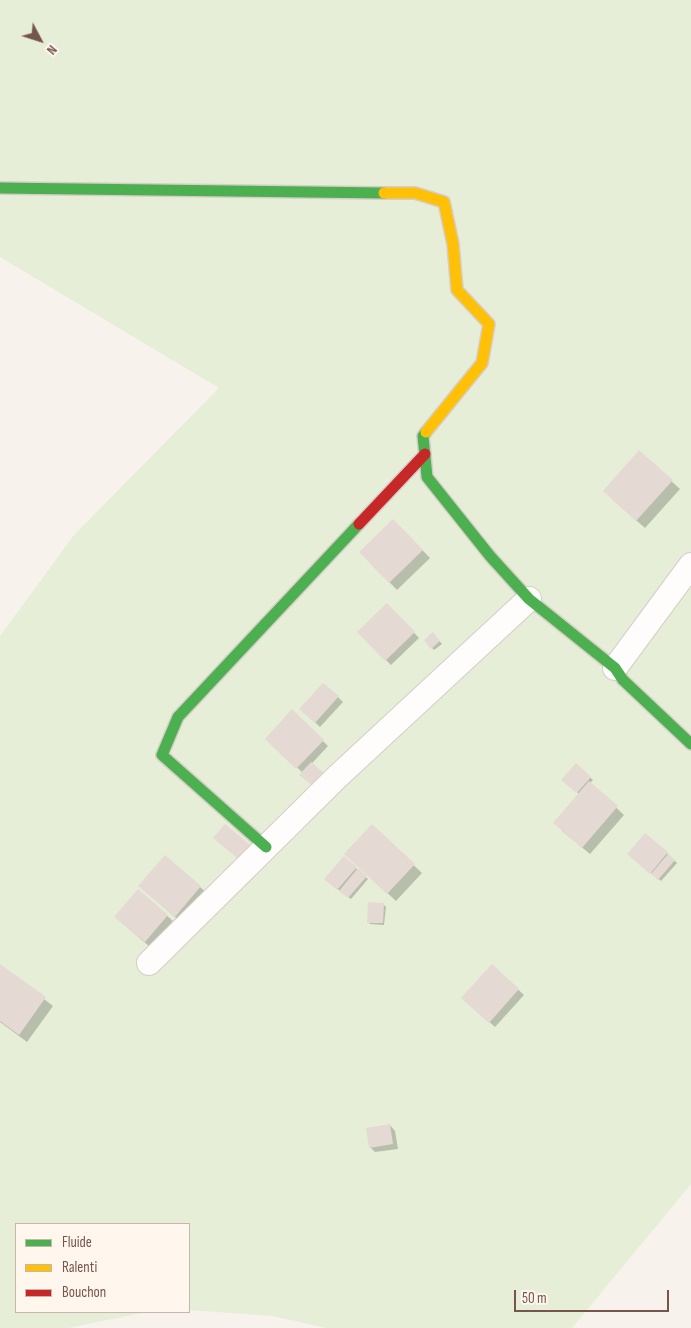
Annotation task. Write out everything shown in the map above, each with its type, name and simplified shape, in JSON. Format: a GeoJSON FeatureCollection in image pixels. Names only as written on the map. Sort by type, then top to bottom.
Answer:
{"type":"FeatureCollection","features":[{"type":"Feature","properties":{"kind":"street"},"geometry":{"type":"LineString","coordinates":[[0,188],[415,193],[444,202],[453,244],[457,290],[489,324],[482,363],[423,436],[427,477],[490,556],[529,599],[615,668],[623,680],[691,744]]}},
{"type":"Feature","properties":{"kind":"street"},"geometry":{"type":"LineString","coordinates":[[266,847],[162,755],[178,717],[425,454]]}},
{"type":"Feature","properties":{"kind":"street"},"geometry":{"type":"LineString","coordinates":[[615,668],[691,565]]}},
{"type":"Feature","properties":{"kind":"street"},"geometry":{"type":"LineString","coordinates":[[149,963],[344,770],[529,599]]}},
{"type":"Feature","properties":{"kind":"green space"},"geometry":{"type":"Polygon","coordinates":[[[0,0],[691,0],[691,1184],[572,1328],[326,1328],[273,1316],[190,1310],[190,1223],[15,1223],[15,1313],[142,1313],[68,1328],[0,1328],[0,636],[74,535],[219,388],[0,257],[0,0]]]}},
{"type":"Feature","properties":{"kind":"building"},"geometry":{"type":"Polygon","coordinates":[[[639,450],[673,480],[636,521],[603,491],[639,450]]]}},
{"type":"Feature","properties":{"kind":"building"},"geometry":{"type":"Polygon","coordinates":[[[393,519],[423,550],[389,583],[359,552],[393,519]]]}},
{"type":"Feature","properties":{"kind":"building"},"geometry":{"type":"Polygon","coordinates":[[[387,603],[415,632],[385,661],[357,632],[387,603]]]}},
{"type":"Feature","properties":{"kind":"building"},"geometry":{"type":"Polygon","coordinates":[[[433,632],[440,641],[431,649],[424,640],[433,632]]]}},
{"type":"Feature","properties":{"kind":"building"},"geometry":{"type":"Polygon","coordinates":[[[323,683],[339,696],[315,723],[299,709],[323,683]]]}},
{"type":"Feature","properties":{"kind":"building"},"geometry":{"type":"Polygon","coordinates":[[[292,709],[324,740],[296,769],[265,739],[292,709]]]}},
{"type":"Feature","properties":{"kind":"building"},"geometry":{"type":"Polygon","coordinates":[[[311,762],[324,773],[313,786],[299,775],[311,762]]]}},
{"type":"Feature","properties":{"kind":"building"},"geometry":{"type":"Polygon","coordinates":[[[576,763],[591,777],[577,793],[561,780],[576,763]]]}},
{"type":"Feature","properties":{"kind":"building"},"geometry":{"type":"Polygon","coordinates":[[[589,781],[618,806],[582,848],[553,823],[589,781]]]}},
{"type":"Feature","properties":{"kind":"building"},"geometry":{"type":"Polygon","coordinates":[[[225,824],[254,848],[242,862],[213,838],[225,824]]]}},
{"type":"Feature","properties":{"kind":"building"},"geometry":{"type":"Polygon","coordinates":[[[372,824],[415,864],[387,894],[344,854],[372,824]]]}},
{"type":"Feature","properties":{"kind":"building"},"geometry":{"type":"Polygon","coordinates":[[[645,833],[668,852],[650,874],[627,854],[645,833]]]}},
{"type":"Feature","properties":{"kind":"building"},"geometry":{"type":"Polygon","coordinates":[[[668,854],[675,860],[658,880],[651,874],[668,854]]]}},
{"type":"Feature","properties":{"kind":"building"},"geometry":{"type":"Polygon","coordinates":[[[165,855],[201,886],[175,917],[138,886],[165,855]]]}},
{"type":"Feature","properties":{"kind":"building"},"geometry":{"type":"Polygon","coordinates":[[[344,856],[357,867],[337,890],[324,879],[344,856]]]}},
{"type":"Feature","properties":{"kind":"building"},"geometry":{"type":"Polygon","coordinates":[[[358,868],[367,876],[348,898],[339,891],[358,868]]]}},
{"type":"Feature","properties":{"kind":"building"},"geometry":{"type":"Polygon","coordinates":[[[138,889],[168,915],[145,942],[114,917],[138,889]]]}},
{"type":"Feature","properties":{"kind":"building"},"geometry":{"type":"Polygon","coordinates":[[[368,902],[384,903],[383,923],[367,923],[368,902]]]}},
{"type":"Feature","properties":{"kind":"building"},"geometry":{"type":"Polygon","coordinates":[[[0,964],[46,997],[19,1035],[0,1021],[0,964]]]}},
{"type":"Feature","properties":{"kind":"building"},"geometry":{"type":"Polygon","coordinates":[[[492,964],[519,989],[489,1023],[461,998],[492,964]]]}},
{"type":"Feature","properties":{"kind":"building"},"geometry":{"type":"Polygon","coordinates":[[[390,1124],[393,1144],[369,1148],[366,1128],[390,1124]]]}},
{"type":"Feature","properties":{"kind":"traffic: fast"},"geometry":{"type":"LineString","coordinates":[[0,188],[384,193]]}},
{"type":"Feature","properties":{"kind":"traffic: fast"},"geometry":{"type":"LineString","coordinates":[[426,432],[423,436],[427,477],[490,556],[529,599],[615,668],[623,680],[691,744]]}},
{"type":"Feature","properties":{"kind":"traffic: fast"},"geometry":{"type":"LineString","coordinates":[[266,847],[162,755],[178,717],[359,524]]}},
{"type":"Feature","properties":{"kind":"traffic: slow"},"geometry":{"type":"LineString","coordinates":[[384,193],[415,193],[444,202],[453,244],[457,290],[489,324],[482,363],[426,432]]}},
{"type":"Feature","properties":{"kind":"traffic: jam"},"geometry":{"type":"LineString","coordinates":[[359,524],[425,454]]}}]}
